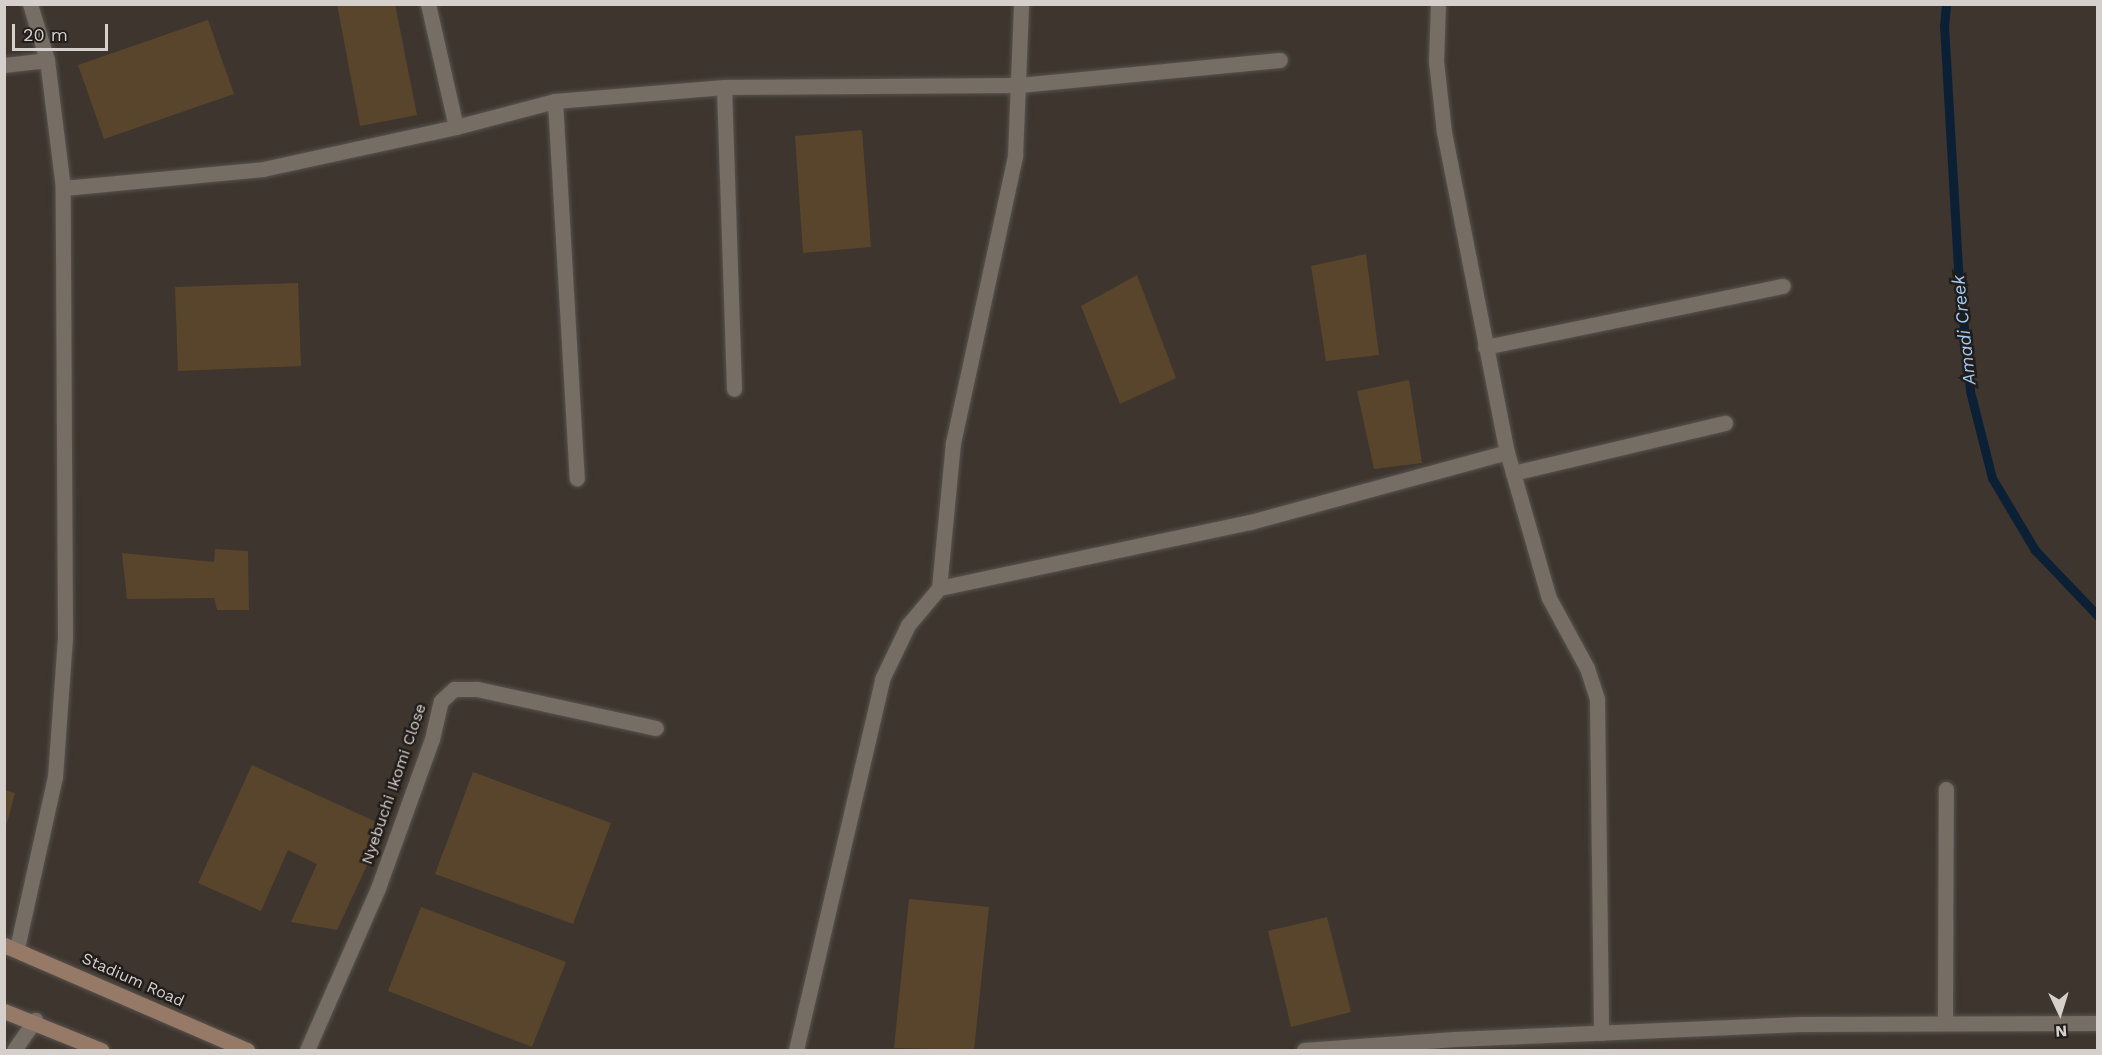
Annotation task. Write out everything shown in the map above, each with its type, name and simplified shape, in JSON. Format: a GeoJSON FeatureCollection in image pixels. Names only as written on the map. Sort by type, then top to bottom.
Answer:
{"type":"FeatureCollection","features":[{"type":"Feature","properties":{"kind":"main road","name":"Stadium Road"},"geometry":{"type":"LineString","coordinates":[[10,946],[247,1050]]}},
{"type":"Feature","properties":{"kind":"main road"},"geometry":{"type":"LineString","coordinates":[[4,1011],[35,1020],[101,1050]]}},
{"type":"Feature","properties":{"kind":"street"},"geometry":{"type":"LineString","coordinates":[[10,946],[55,777],[65,636],[63,188],[47,60],[30,4]]}},
{"type":"Feature","properties":{"kind":"street"},"geometry":{"type":"LineString","coordinates":[[428,4],[456,127]]}},
{"type":"Feature","properties":{"kind":"street"},"geometry":{"type":"LineString","coordinates":[[796,1050],[882,679],[908,625],[939,588],[953,443],[1015,156],[1021,4]]}},
{"type":"Feature","properties":{"kind":"street"},"geometry":{"type":"LineString","coordinates":[[1438,4],[1436,61],[1444,132],[1507,452],[1549,598],[1587,668],[1597,699],[1601,1033]]}},
{"type":"Feature","properties":{"kind":"street"},"geometry":{"type":"LineString","coordinates":[[4,65],[47,60]]}},
{"type":"Feature","properties":{"kind":"street"},"geometry":{"type":"LineString","coordinates":[[63,188],[263,169],[456,127],[555,101],[724,87],[1019,85],[1280,60]]}},
{"type":"Feature","properties":{"kind":"street"},"geometry":{"type":"LineString","coordinates":[[724,87],[734,389]]}},
{"type":"Feature","properties":{"kind":"street"},"geometry":{"type":"LineString","coordinates":[[555,101],[577,478]]}},
{"type":"Feature","properties":{"kind":"street"},"geometry":{"type":"LineString","coordinates":[[1485,347],[1783,286]]}},
{"type":"Feature","properties":{"kind":"street"},"geometry":{"type":"LineString","coordinates":[[1512,473],[1725,423]]}},
{"type":"Feature","properties":{"kind":"street"},"geometry":{"type":"LineString","coordinates":[[939,588],[1250,522],[1507,452]]}},
{"type":"Feature","properties":{"kind":"street","name":"Nyebuchi Ikomi Close"},"geometry":{"type":"LineString","coordinates":[[307,1050],[378,888],[441,701],[454,689],[477,689],[656,728]]}},
{"type":"Feature","properties":{"kind":"street"},"geometry":{"type":"LineString","coordinates":[[1945,1021],[1946,789]]}},
{"type":"Feature","properties":{"kind":"street"},"geometry":{"type":"LineString","coordinates":[[14,1050],[35,1020]]}},
{"type":"Feature","properties":{"kind":"street"},"geometry":{"type":"LineString","coordinates":[[1304,1050],[1601,1033],[1945,1021],[2097,1023]]}},
{"type":"Feature","properties":{"kind":"building"},"geometry":{"type":"Polygon","coordinates":[[[337,4],[395,4],[417,115],[360,126],[337,4]]]}},
{"type":"Feature","properties":{"kind":"building"},"geometry":{"type":"Polygon","coordinates":[[[208,20],[234,94],[104,139],[78,65],[208,20]]]}},
{"type":"Feature","properties":{"kind":"building"},"geometry":{"type":"Polygon","coordinates":[[[862,130],[871,247],[803,253],[795,136],[862,130]]]}},
{"type":"Feature","properties":{"kind":"building"},"geometry":{"type":"Polygon","coordinates":[[[1366,254],[1379,355],[1326,361],[1311,266],[1366,254]]]}},
{"type":"Feature","properties":{"kind":"building"},"geometry":{"type":"Polygon","coordinates":[[[1137,275],[1176,378],[1120,404],[1081,306],[1137,275]]]}},
{"type":"Feature","properties":{"kind":"building"},"geometry":{"type":"Polygon","coordinates":[[[298,283],[301,366],[178,371],[175,287],[298,283]]]}},
{"type":"Feature","properties":{"kind":"building"},"geometry":{"type":"Polygon","coordinates":[[[1409,380],[1422,463],[1374,469],[1357,391],[1409,380]]]}},
{"type":"Feature","properties":{"kind":"building"},"geometry":{"type":"Polygon","coordinates":[[[215,549],[248,551],[249,610],[217,610],[214,598],[127,599],[122,553],[214,562],[215,549]]]}},
{"type":"Feature","properties":{"kind":"building"},"geometry":{"type":"Polygon","coordinates":[[[252,765],[385,826],[337,930],[291,922],[317,864],[288,850],[261,911],[198,883],[252,765]]]}},
{"type":"Feature","properties":{"kind":"building"},"geometry":{"type":"Polygon","coordinates":[[[473,772],[611,823],[573,924],[435,874],[473,772]]]}},
{"type":"Feature","properties":{"kind":"building"},"geometry":{"type":"Polygon","coordinates":[[[4,790],[15,793],[5,830],[4,830],[4,790]]]}},
{"type":"Feature","properties":{"kind":"building"},"geometry":{"type":"Polygon","coordinates":[[[909,899],[989,907],[974,1050],[894,1048],[909,899]]]}},
{"type":"Feature","properties":{"kind":"building"},"geometry":{"type":"Polygon","coordinates":[[[421,907],[566,962],[532,1047],[388,991],[421,907]]]}},
{"type":"Feature","properties":{"kind":"building"},"geometry":{"type":"Polygon","coordinates":[[[1327,917],[1351,1012],[1291,1027],[1268,931],[1327,917]]]}},
{"type":"Feature","properties":{"kind":"waterway","name":"Amadi Creek"},"geometry":{"type":"LineString","coordinates":[[1946,4],[1944,25],[1958,268],[1970,391],[1992,478],[2035,550],[2098,616]]}}]}
